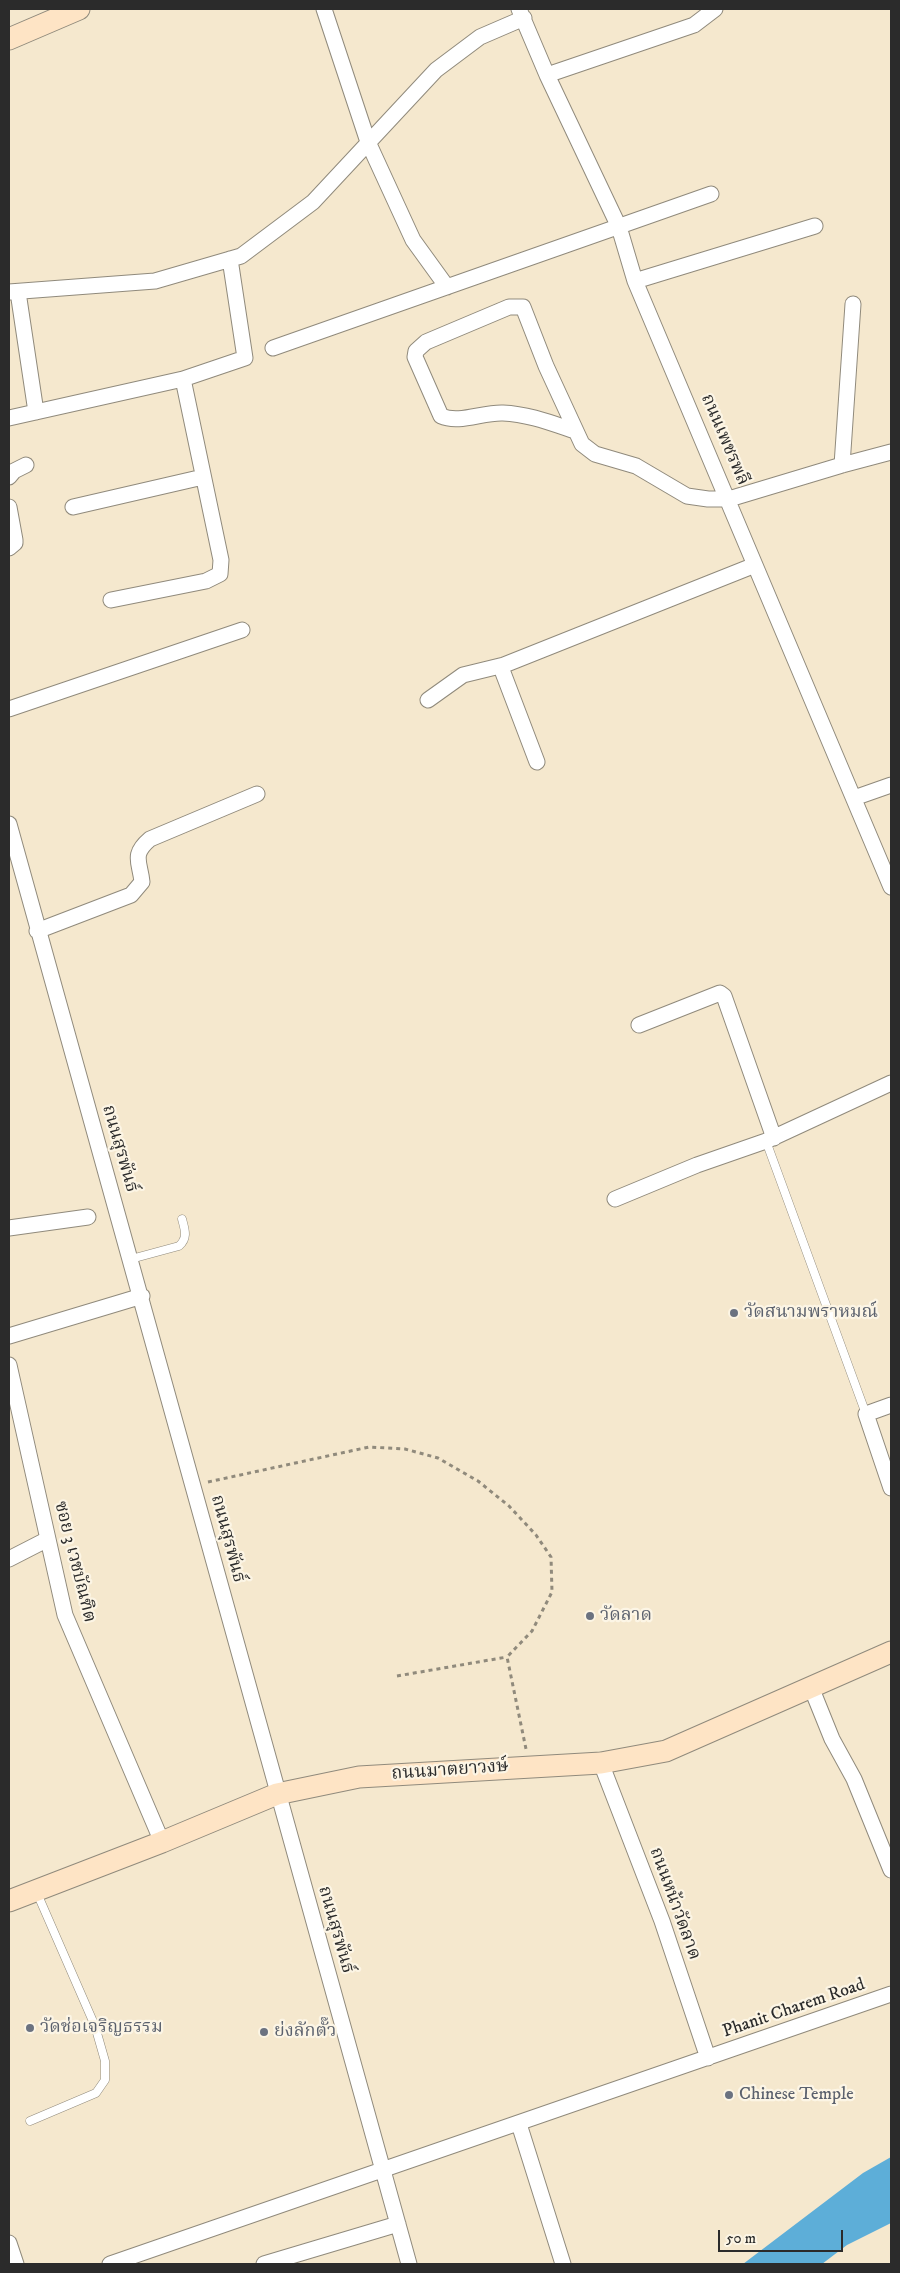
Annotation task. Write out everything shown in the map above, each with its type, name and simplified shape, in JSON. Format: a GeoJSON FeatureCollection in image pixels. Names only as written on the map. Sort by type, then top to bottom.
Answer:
{"type":"FeatureCollection","features":[{"type":"Feature","properties":{"kind":"street"},"geometry":{"type":"LineString","coordinates":[[9,39],[47,15],[79,9]]}},
{"type":"Feature","properties":{"kind":"street"},"geometry":{"type":"LineString","coordinates":[[324,9],[368,142],[413,240],[447,287]]}},
{"type":"Feature","properties":{"kind":"street"},"geometry":{"type":"LineString","coordinates":[[547,75],[694,25],[715,9]]}},
{"type":"Feature","properties":{"kind":"street"},"geometry":{"type":"LineString","coordinates":[[36,412],[14,292],[155,281],[241,256],[313,202],[436,70],[480,37],[522,14]]}},
{"type":"Feature","properties":{"kind":"street","name":"ถนนเพชรพลี"},"geometry":{"type":"LineString","coordinates":[[522,14],[547,75],[619,227],[635,282],[729,499],[891,887]]}},
{"type":"Feature","properties":{"kind":"street"},"geometry":{"type":"LineString","coordinates":[[273,348],[711,194]]}},
{"type":"Feature","properties":{"kind":"street"},"geometry":{"type":"LineString","coordinates":[[635,282],[815,226]]}},
{"type":"Feature","properties":{"kind":"street"},"geometry":{"type":"LineString","coordinates":[[9,418],[182,379],[245,358],[230,259]]}},
{"type":"Feature","properties":{"kind":"street"},"geometry":{"type":"LineString","coordinates":[[842,465],[853,304]]}},
{"type":"Feature","properties":{"kind":"street"},"geometry":{"type":"LineString","coordinates":[[575,431],[519,414],[487,413],[454,419],[441,416],[416,358],[416,351],[426,342],[510,307],[523,307],[582,444],[595,454],[636,466],[687,496],[729,499],[891,452]]}},
{"type":"Feature","properties":{"kind":"street"},"geometry":{"type":"LineString","coordinates":[[111,600],[206,581],[220,574],[221,560],[182,379]]}},
{"type":"Feature","properties":{"kind":"street"},"geometry":{"type":"LineString","coordinates":[[9,476],[14,470],[26,465]]}},
{"type":"Feature","properties":{"kind":"street"},"geometry":{"type":"LineString","coordinates":[[73,507],[202,477]]}},
{"type":"Feature","properties":{"kind":"street"},"geometry":{"type":"LineString","coordinates":[[9,507],[16,540],[16,543],[9,548]]}},
{"type":"Feature","properties":{"kind":"street"},"geometry":{"type":"LineString","coordinates":[[428,700],[463,676],[504,665],[755,565]]}},
{"type":"Feature","properties":{"kind":"street"},"geometry":{"type":"LineString","coordinates":[[9,709],[242,630]]}},
{"type":"Feature","properties":{"kind":"street"},"geometry":{"type":"LineString","coordinates":[[504,665],[502,670],[537,762]]}},
{"type":"Feature","properties":{"kind":"street"},"geometry":{"type":"LineString","coordinates":[[854,798],[891,785]]}},
{"type":"Feature","properties":{"kind":"street"},"geometry":{"type":"LineString","coordinates":[[37,930],[131,895],[142,882],[137,859],[138,852],[150,839],[257,794]]}},
{"type":"Feature","properties":{"kind":"street","name":"ถนนสุรพันธ์"},"geometry":{"type":"LineString","coordinates":[[9,824],[37,930],[142,1296],[277,1794],[409,2264]]}},
{"type":"Feature","properties":{"kind":"street"},"geometry":{"type":"LineString","coordinates":[[639,1025],[720,993],[724,996],[770,1139]]}},
{"type":"Feature","properties":{"kind":"street"},"geometry":{"type":"LineString","coordinates":[[615,1199],[697,1165],[770,1139],[891,1083]]}},
{"type":"Feature","properties":{"kind":"street"},"geometry":{"type":"LineString","coordinates":[[9,1228],[88,1217]]}},
{"type":"Feature","properties":{"kind":"street"},"geometry":{"type":"LineString","coordinates":[[9,1336],[142,1296]]}},
{"type":"Feature","properties":{"kind":"street","name":"ซอย 3 เวชบัณฑิต"},"geometry":{"type":"LineString","coordinates":[[9,1365],[65,1615],[162,1842]]}},
{"type":"Feature","properties":{"kind":"street"},"geometry":{"type":"LineString","coordinates":[[891,1405],[866,1414],[891,1488]]}},
{"type":"Feature","properties":{"kind":"street"},"geometry":{"type":"LineString","coordinates":[[9,1559],[48,1539]]}},
{"type":"Feature","properties":{"kind":"street","name":"ถนนมาตยาวงษ์"},"geometry":{"type":"LineString","coordinates":[[9,1902],[162,1842],[277,1794],[359,1777],[601,1763],[666,1751],[891,1652]]}},
{"type":"Feature","properties":{"kind":"street"},"geometry":{"type":"LineString","coordinates":[[811,1687],[832,1739],[854,1779],[891,1870]]}},
{"type":"Feature","properties":{"kind":"street","name":"ถนนหน้าวัดลาด"},"geometry":{"type":"LineString","coordinates":[[601,1763],[662,1921],[708,2058]]}},
{"type":"Feature","properties":{"kind":"street","name":"Phanit Charem Road"},"geometry":{"type":"LineString","coordinates":[[110,2264],[891,1994]]}},
{"type":"Feature","properties":{"kind":"street"},"geometry":{"type":"LineString","coordinates":[[519,2124],[563,2264]]}},
{"type":"Feature","properties":{"kind":"street"},"geometry":{"type":"LineString","coordinates":[[264,2264],[398,2224]]}},
{"type":"Feature","properties":{"kind":"street"},"geometry":{"type":"LineString","coordinates":[[9,2243],[16,2264]]}},
{"type":"Feature","properties":{"kind":"lane"},"geometry":{"type":"LineString","coordinates":[[770,1139],[866,1414]]}},
{"type":"Feature","properties":{"kind":"lane"},"geometry":{"type":"LineString","coordinates":[[131,1259],[179,1246],[183,1242],[186,1232],[182,1219]]}},
{"type":"Feature","properties":{"kind":"lane"},"geometry":{"type":"LineString","coordinates":[[30,2121],[96,2093],[105,2080],[105,2061],[95,2026],[36,1891]]}},
{"type":"Feature","properties":{"kind":"path"},"geometry":{"type":"LineString","coordinates":[[193,1486],[369,1447],[406,1449],[438,1458],[478,1481],[509,1506],[536,1535],[551,1557],[552,1592],[532,1631],[507,1657],[397,1676]]}},
{"type":"Feature","properties":{"kind":"path"},"geometry":{"type":"LineString","coordinates":[[507,1657],[529,1766]]}},
{"type":"Feature","properties":{"kind":"water"},"geometry":{"type":"Polygon","coordinates":[[[891,2157],[891,2223],[847,2245],[822,2264],[743,2264],[863,2173],[891,2157]]]}},
{"type":"Feature","properties":{"kind":"place","name":"วัดสนามพราหมณ์"},"geometry":{"type":"Point","coordinates":[734,1313]}},
{"type":"Feature","properties":{"kind":"place","name":"วัดลาด"},"geometry":{"type":"Point","coordinates":[590,1616]}},
{"type":"Feature","properties":{"kind":"place","name":"วัดช่อเจริญธรรม"},"geometry":{"type":"Point","coordinates":[30,2028]}},
{"type":"Feature","properties":{"kind":"place","name":"ย่งลักตั๊ว"},"geometry":{"type":"Point","coordinates":[264,2032]}},
{"type":"Feature","properties":{"kind":"place","name":"Chinese Temple"},"geometry":{"type":"Point","coordinates":[729,2095]}}]}
